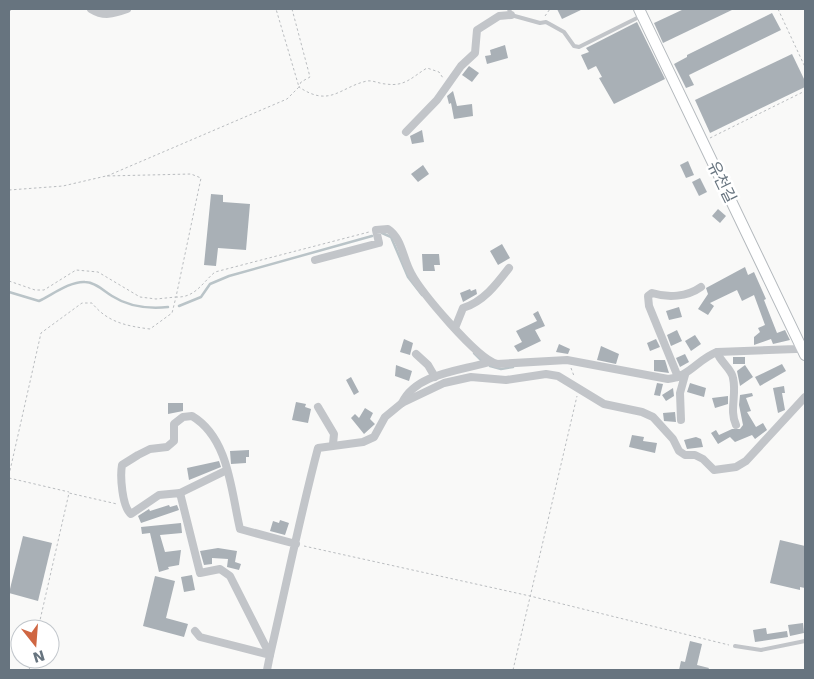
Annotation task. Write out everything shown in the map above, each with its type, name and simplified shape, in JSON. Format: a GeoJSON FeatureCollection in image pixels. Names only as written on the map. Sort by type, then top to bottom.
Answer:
{"type":"FeatureCollection","features":[{"type":"Feature","properties":{"kind":"street"},"geometry":{"type":"LineString","coordinates":[[91,9],[100,14],[111,14],[126,9]]}},
{"type":"Feature","properties":{"kind":"street"},"geometry":{"type":"LineString","coordinates":[[406,132],[437,100],[447,85],[475,53],[477,30],[499,16],[510,12]]}},
{"type":"Feature","properties":{"kind":"street","name":"유천길"},"geometry":{"type":"LineString","coordinates":[[641,12],[803,351]]}},
{"type":"Feature","properties":{"kind":"street"},"geometry":{"type":"LineString","coordinates":[[315,260],[379,243],[376,230],[383,228],[393,232],[415,281],[455,328],[489,362]]}},
{"type":"Feature","properties":{"kind":"street"},"geometry":{"type":"LineString","coordinates":[[455,328],[463,308],[472,306],[488,294],[509,268]]}},
{"type":"Feature","properties":{"kind":"street"},"geometry":{"type":"LineString","coordinates":[[681,420],[681,376],[649,306],[648,296],[652,293],[662,296],[684,295],[701,287]]}},
{"type":"Feature","properties":{"kind":"street"},"geometry":{"type":"LineString","coordinates":[[402,403],[410,391],[424,382],[435,377],[489,362],[497,364],[569,360],[652,378],[681,376],[717,352],[803,351]]}},
{"type":"Feature","properties":{"kind":"street"},"geometry":{"type":"LineString","coordinates":[[717,352],[720,362],[733,375],[736,390],[731,415],[736,425]]}},
{"type":"Feature","properties":{"kind":"street"},"geometry":{"type":"LineString","coordinates":[[416,354],[428,365],[435,377]]}},
{"type":"Feature","properties":{"kind":"street"},"geometry":{"type":"LineString","coordinates":[[267,670],[318,448],[333,444],[363,442],[374,437],[385,417],[402,403],[434,386],[471,377],[506,380],[546,374],[558,376],[579,391],[604,404],[642,412],[653,417],[673,439],[679,451],[685,455],[695,455],[703,459],[714,470],[736,467],[746,461],[805,397]]}},
{"type":"Feature","properties":{"kind":"street"},"geometry":{"type":"LineString","coordinates":[[318,407],[334,434],[333,444]]}},
{"type":"Feature","properties":{"kind":"street"},"geometry":{"type":"LineString","coordinates":[[227,470],[180,493],[160,496],[132,514],[124,505],[120,473],[122,465],[150,449],[167,447],[174,440],[174,424],[183,417],[192,416],[207,429],[222,452],[227,470],[240,529],[296,544]]}},
{"type":"Feature","properties":{"kind":"street"},"geometry":{"type":"LineString","coordinates":[[180,493],[200,574],[220,569],[230,576],[270,655]]}},
{"type":"Feature","properties":{"kind":"street"},"geometry":{"type":"LineString","coordinates":[[195,631],[200,637],[270,655]]}},
{"type":"Feature","properties":{"kind":"lane"},"geometry":{"type":"LineString","coordinates":[[510,12],[540,23],[546,22],[564,32],[574,46],[579,47],[641,12]]}},
{"type":"Feature","properties":{"kind":"lane"},"geometry":{"type":"LineString","coordinates":[[735,646],[761,650],[805,641]]}},
{"type":"Feature","properties":{"kind":"path"},"geometry":{"type":"LineString","coordinates":[[9,12],[12,9]]}},
{"type":"Feature","properties":{"kind":"path"},"geometry":{"type":"LineString","coordinates":[[276,9],[298,87]]}},
{"type":"Feature","properties":{"kind":"path"},"geometry":{"type":"LineString","coordinates":[[9,190],[64,186],[106,176],[287,99],[301,82],[310,77],[292,9]]}},
{"type":"Feature","properties":{"kind":"path"},"geometry":{"type":"LineString","coordinates":[[546,22],[545,16],[550,9]]}},
{"type":"Feature","properties":{"kind":"path"},"geometry":{"type":"LineString","coordinates":[[778,9],[805,67]]}},
{"type":"Feature","properties":{"kind":"path"},"geometry":{"type":"LineString","coordinates":[[298,87],[316,95],[337,95],[370,80],[401,85],[412,80],[427,68],[439,72],[447,85]]}},
{"type":"Feature","properties":{"kind":"path"},"geometry":{"type":"LineString","coordinates":[[702,141],[805,91]]}},
{"type":"Feature","properties":{"kind":"path"},"geometry":{"type":"LineString","coordinates":[[9,475],[41,333],[82,303],[92,303],[102,315],[115,322],[150,329],[172,313],[201,178],[191,174],[106,176]]}},
{"type":"Feature","properties":{"kind":"path"},"geometry":{"type":"LineString","coordinates":[[9,281],[35,290],[44,290],[76,270],[98,272],[140,297],[156,299],[176,297],[196,293],[215,272],[376,230]]}},
{"type":"Feature","properties":{"kind":"path"},"geometry":{"type":"LineString","coordinates":[[569,360],[575,377]]}},
{"type":"Feature","properties":{"kind":"path"},"geometry":{"type":"LineString","coordinates":[[513,670],[579,391]]}},
{"type":"Feature","properties":{"kind":"path"},"geometry":{"type":"LineString","coordinates":[[9,478],[124,505]]}},
{"type":"Feature","properties":{"kind":"path"},"geometry":{"type":"LineString","coordinates":[[40,619],[69,492]]}},
{"type":"Feature","properties":{"kind":"path"},"geometry":{"type":"LineString","coordinates":[[296,544],[530,596],[735,646]]}},
{"type":"Feature","properties":{"kind":"building"},"geometry":{"type":"Polygon","coordinates":[[[557,9],[583,9],[562,19],[557,9]]]}},
{"type":"Feature","properties":{"kind":"building"},"geometry":{"type":"Polygon","coordinates":[[[684,9],[734,9],[663,43],[654,23],[684,9]]]}},
{"type":"Feature","properties":{"kind":"building"},"geometry":{"type":"Polygon","coordinates":[[[772,13],[781,30],[689,75],[694,85],[686,88],[674,64],[687,57],[687,55],[772,13]]]}},
{"type":"Feature","properties":{"kind":"building"},"geometry":{"type":"Polygon","coordinates":[[[637,22],[665,79],[614,104],[599,78],[602,77],[596,66],[588,70],[581,55],[589,52],[586,48],[637,22]]]}},
{"type":"Feature","properties":{"kind":"building"},"geometry":{"type":"Polygon","coordinates":[[[505,45],[508,58],[487,64],[485,56],[491,55],[490,50],[505,45]]]}},
{"type":"Feature","properties":{"kind":"building"},"geometry":{"type":"Polygon","coordinates":[[[792,54],[805,81],[805,87],[710,133],[695,100],[792,54]]]}},
{"type":"Feature","properties":{"kind":"building"},"geometry":{"type":"Polygon","coordinates":[[[469,66],[479,73],[472,82],[462,75],[469,66]]]}},
{"type":"Feature","properties":{"kind":"building"},"geometry":{"type":"Polygon","coordinates":[[[453,91],[457,106],[472,104],[473,116],[454,119],[451,103],[449,104],[447,96],[453,91]]]}},
{"type":"Feature","properties":{"kind":"building"},"geometry":{"type":"Polygon","coordinates":[[[422,130],[424,142],[412,144],[410,136],[422,130]]]}},
{"type":"Feature","properties":{"kind":"building"},"geometry":{"type":"Polygon","coordinates":[[[688,161],[694,175],[686,178],[680,165],[688,161]]]}},
{"type":"Feature","properties":{"kind":"building"},"geometry":{"type":"Polygon","coordinates":[[[423,165],[429,174],[418,182],[411,174],[423,165]]]}},
{"type":"Feature","properties":{"kind":"building"},"geometry":{"type":"Polygon","coordinates":[[[700,178],[707,192],[699,196],[692,182],[700,178]]]}},
{"type":"Feature","properties":{"kind":"building"},"geometry":{"type":"Polygon","coordinates":[[[211,194],[223,195],[223,202],[250,204],[246,250],[218,248],[216,266],[204,265],[211,194]]]}},
{"type":"Feature","properties":{"kind":"building"},"geometry":{"type":"Polygon","coordinates":[[[718,209],[726,216],[720,223],[712,216],[718,209]]]}},
{"type":"Feature","properties":{"kind":"building"},"geometry":{"type":"Polygon","coordinates":[[[502,244],[510,258],[498,265],[490,251],[502,244]]]}},
{"type":"Feature","properties":{"kind":"building"},"geometry":{"type":"Polygon","coordinates":[[[422,254],[439,254],[440,265],[434,265],[435,271],[423,271],[422,254]]]}},
{"type":"Feature","properties":{"kind":"building"},"geometry":{"type":"Polygon","coordinates":[[[745,267],[748,275],[754,272],[766,299],[764,300],[777,333],[785,330],[790,340],[773,344],[771,339],[754,345],[754,337],[760,332],[758,328],[765,325],[754,295],[742,301],[737,290],[710,303],[714,306],[708,315],[698,309],[708,294],[706,288],[745,267]]]}},
{"type":"Feature","properties":{"kind":"building"},"geometry":{"type":"Polygon","coordinates":[[[470,289],[471,291],[476,289],[477,294],[463,302],[460,293],[470,289]]]}},
{"type":"Feature","properties":{"kind":"building"},"geometry":{"type":"Polygon","coordinates":[[[679,307],[682,317],[669,320],[666,311],[679,307]]]}},
{"type":"Feature","properties":{"kind":"building"},"geometry":{"type":"Polygon","coordinates":[[[538,311],[545,326],[535,330],[541,341],[518,352],[514,346],[522,342],[516,331],[537,321],[533,314],[538,311]]]}},
{"type":"Feature","properties":{"kind":"building"},"geometry":{"type":"Polygon","coordinates":[[[677,330],[682,341],[671,346],[667,335],[677,330]]]}},
{"type":"Feature","properties":{"kind":"building"},"geometry":{"type":"Polygon","coordinates":[[[695,335],[701,344],[691,351],[685,341],[695,335]]]}},
{"type":"Feature","properties":{"kind":"building"},"geometry":{"type":"Polygon","coordinates":[[[404,339],[413,343],[410,355],[400,352],[404,339]]]}},
{"type":"Feature","properties":{"kind":"building"},"geometry":{"type":"Polygon","coordinates":[[[656,339],[660,347],[650,351],[647,343],[656,339]]]}},
{"type":"Feature","properties":{"kind":"building"},"geometry":{"type":"Polygon","coordinates":[[[559,344],[570,349],[568,354],[556,352],[559,344]]]}},
{"type":"Feature","properties":{"kind":"building"},"geometry":{"type":"Polygon","coordinates":[[[601,346],[619,354],[616,364],[597,360],[601,346]]]}},
{"type":"Feature","properties":{"kind":"building"},"geometry":{"type":"Polygon","coordinates":[[[685,354],[689,362],[680,367],[676,358],[685,354]]]}},
{"type":"Feature","properties":{"kind":"building"},"geometry":{"type":"Polygon","coordinates":[[[733,357],[745,357],[745,364],[733,364],[733,357]]]}},
{"type":"Feature","properties":{"kind":"building"},"geometry":{"type":"Polygon","coordinates":[[[654,360],[665,360],[669,373],[654,371],[654,360]]]}},
{"type":"Feature","properties":{"kind":"building"},"geometry":{"type":"Polygon","coordinates":[[[782,364],[786,371],[760,386],[755,377],[782,364]]]}},
{"type":"Feature","properties":{"kind":"building"},"geometry":{"type":"Polygon","coordinates":[[[396,365],[412,371],[409,381],[395,376],[396,365]]]}},
{"type":"Feature","properties":{"kind":"building"},"geometry":{"type":"Polygon","coordinates":[[[745,365],[753,377],[740,386],[737,371],[745,365]]]}},
{"type":"Feature","properties":{"kind":"building"},"geometry":{"type":"Polygon","coordinates":[[[351,377],[359,392],[354,395],[346,380],[351,377]]]}},
{"type":"Feature","properties":{"kind":"building"},"geometry":{"type":"Polygon","coordinates":[[[657,383],[663,384],[660,396],[654,395],[657,383]]]}},
{"type":"Feature","properties":{"kind":"building"},"geometry":{"type":"Polygon","coordinates":[[[690,383],[706,388],[704,397],[687,392],[690,383]]]}},
{"type":"Feature","properties":{"kind":"building"},"geometry":{"type":"Polygon","coordinates":[[[784,386],[785,393],[782,393],[785,410],[778,413],[773,388],[784,386]]]}},
{"type":"Feature","properties":{"kind":"building"},"geometry":{"type":"Polygon","coordinates":[[[673,388],[674,396],[666,401],[662,395],[673,388]]]}},
{"type":"Feature","properties":{"kind":"building"},"geometry":{"type":"Polygon","coordinates":[[[752,393],[753,396],[746,398],[751,411],[747,412],[756,427],[763,423],[767,430],[755,439],[752,435],[735,442],[730,437],[718,444],[711,433],[716,430],[719,435],[732,429],[740,429],[743,425],[739,405],[740,395],[752,393]]]}},
{"type":"Feature","properties":{"kind":"building"},"geometry":{"type":"Polygon","coordinates":[[[728,396],[728,404],[715,408],[712,398],[728,396]]]}},
{"type":"Feature","properties":{"kind":"building"},"geometry":{"type":"Polygon","coordinates":[[[296,402],[306,404],[305,407],[311,409],[308,423],[292,420],[296,402]]]}},
{"type":"Feature","properties":{"kind":"building"},"geometry":{"type":"Polygon","coordinates":[[[168,403],[183,403],[183,411],[168,414],[168,403]]]}},
{"type":"Feature","properties":{"kind":"building"},"geometry":{"type":"Polygon","coordinates":[[[365,408],[373,413],[370,419],[375,424],[364,434],[351,418],[355,414],[359,418],[365,408]]]}},
{"type":"Feature","properties":{"kind":"building"},"geometry":{"type":"Polygon","coordinates":[[[675,412],[676,422],[664,421],[663,413],[675,412]]]}},
{"type":"Feature","properties":{"kind":"building"},"geometry":{"type":"Polygon","coordinates":[[[632,435],[644,437],[643,441],[657,443],[655,453],[629,447],[632,435]]]}},
{"type":"Feature","properties":{"kind":"building"},"geometry":{"type":"Polygon","coordinates":[[[696,437],[701,439],[703,447],[687,449],[684,440],[696,437]]]}},
{"type":"Feature","properties":{"kind":"building"},"geometry":{"type":"Polygon","coordinates":[[[249,450],[249,457],[246,457],[246,463],[231,464],[230,451],[249,450]]]}},
{"type":"Feature","properties":{"kind":"building"},"geometry":{"type":"Polygon","coordinates":[[[219,461],[221,467],[189,480],[187,468],[219,461]]]}},
{"type":"Feature","properties":{"kind":"building"},"geometry":{"type":"Polygon","coordinates":[[[169,505],[170,507],[177,505],[179,510],[141,523],[138,516],[149,509],[150,511],[169,505]]]}},
{"type":"Feature","properties":{"kind":"building"},"geometry":{"type":"Polygon","coordinates":[[[280,520],[289,523],[285,535],[270,531],[273,521],[279,523],[280,520]]]}},
{"type":"Feature","properties":{"kind":"building"},"geometry":{"type":"Polygon","coordinates":[[[181,523],[182,533],[160,535],[165,552],[181,550],[179,565],[168,567],[169,569],[159,572],[150,533],[142,534],[141,527],[181,523]]]}},
{"type":"Feature","properties":{"kind":"building"},"geometry":{"type":"Polygon","coordinates":[[[23,536],[52,543],[38,601],[9,593],[23,536]]]}},
{"type":"Feature","properties":{"kind":"building"},"geometry":{"type":"Polygon","coordinates":[[[780,540],[805,546],[805,588],[800,587],[800,590],[770,583],[780,540]]]}},
{"type":"Feature","properties":{"kind":"building"},"geometry":{"type":"Polygon","coordinates":[[[218,548],[237,551],[235,562],[241,564],[239,570],[227,567],[228,559],[212,558],[212,564],[204,565],[200,551],[218,548]]]}},
{"type":"Feature","properties":{"kind":"building"},"geometry":{"type":"Polygon","coordinates":[[[192,575],[195,590],[184,592],[181,577],[192,575]]]}},
{"type":"Feature","properties":{"kind":"building"},"geometry":{"type":"Polygon","coordinates":[[[155,576],[175,581],[166,618],[188,624],[184,637],[143,626],[155,576]]]}},
{"type":"Feature","properties":{"kind":"building"},"geometry":{"type":"Polygon","coordinates":[[[803,623],[804,633],[790,636],[788,625],[803,623]]]}},
{"type":"Feature","properties":{"kind":"building"},"geometry":{"type":"Polygon","coordinates":[[[766,628],[767,634],[787,631],[788,637],[755,642],[753,630],[766,628]]]}},
{"type":"Feature","properties":{"kind":"building"},"geometry":{"type":"Polygon","coordinates":[[[690,641],[702,644],[697,665],[709,668],[708,670],[679,670],[681,661],[685,662],[690,641]]]}},
{"type":"Feature","properties":{"kind":"waterway"},"geometry":{"type":"LineString","coordinates":[[382,233],[391,237],[408,277],[422,295]]}},
{"type":"Feature","properties":{"kind":"waterway"},"geometry":{"type":"LineString","coordinates":[[179,306],[201,297],[210,284],[229,276],[372,236]]}},
{"type":"Feature","properties":{"kind":"waterway"},"geometry":{"type":"LineString","coordinates":[[9,292],[39,301],[67,286],[79,282],[89,282],[118,300],[132,305],[153,308],[168,307]]}},
{"type":"Feature","properties":{"kind":"waterway"},"geometry":{"type":"LineString","coordinates":[[474,353],[482,361]]}},
{"type":"Feature","properties":{"kind":"waterway"},"geometry":{"type":"LineString","coordinates":[[490,366],[501,369],[513,367]]}}]}
